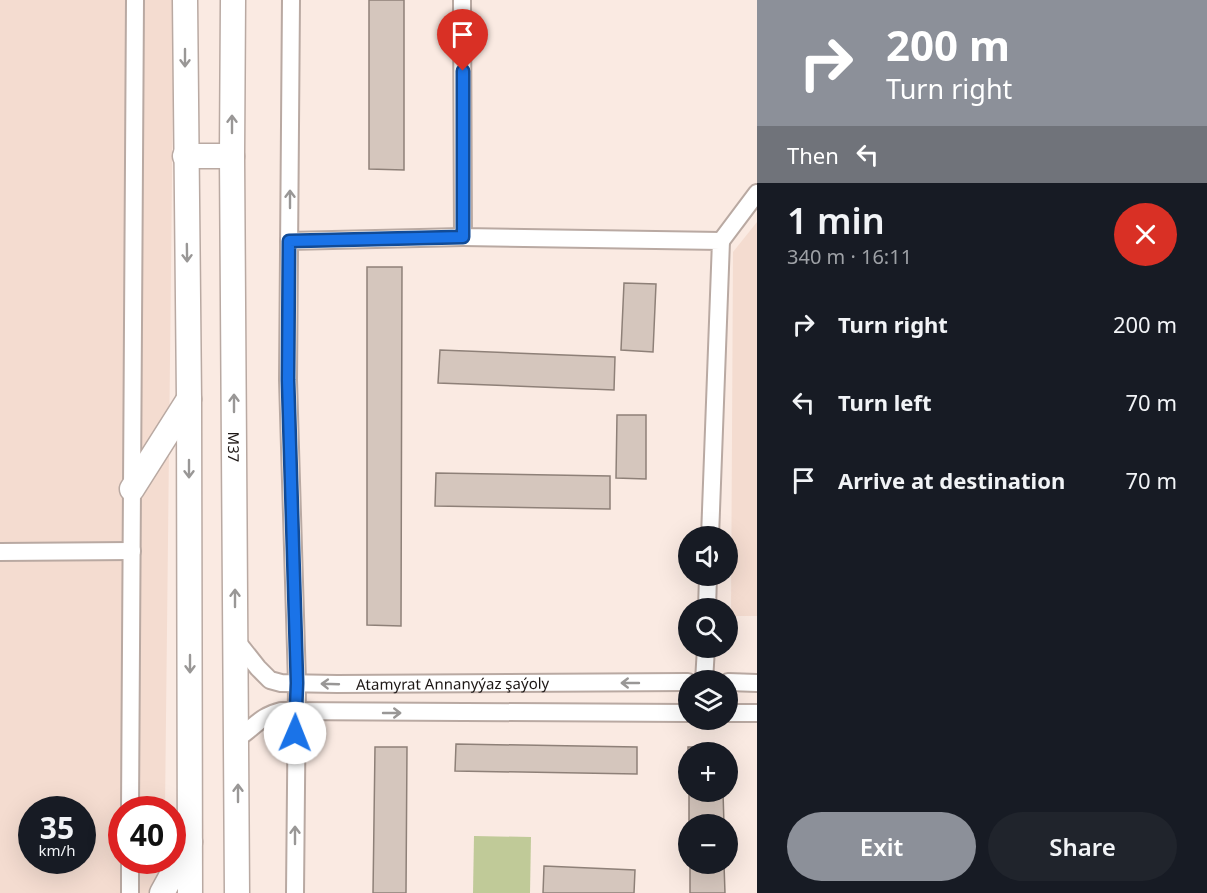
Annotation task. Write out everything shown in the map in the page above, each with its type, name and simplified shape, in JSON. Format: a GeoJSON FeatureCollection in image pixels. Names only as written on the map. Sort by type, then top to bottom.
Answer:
{"type":"FeatureCollection","features":[{"type":"Feature","properties":{"kind":"highway"},"geometry":{"type":"LineString","coordinates":[[185,0],[190,893]]}},
{"type":"Feature","properties":{"kind":"highway","name":"M37"},"geometry":{"type":"LineString","coordinates":[[233,0],[237,893]]}},
{"type":"Feature","properties":{"kind":"highway"},"geometry":{"type":"LineString","coordinates":[[185,156],[232,156]]}},
{"type":"Feature","properties":{"kind":"highway"},"geometry":{"type":"LineString","coordinates":[[132,489],[189,399]]}},
{"type":"Feature","properties":{"kind":"highway"},"geometry":{"type":"LineString","coordinates":[[162,893],[191,840]]}},
{"type":"Feature","properties":{"kind":"street"},"geometry":{"type":"LineString","coordinates":[[130,796],[135,0]]}},
{"type":"Feature","properties":{"kind":"street"},"geometry":{"type":"LineString","coordinates":[[291,0],[288,380],[297,683],[295,893]]}},
{"type":"Feature","properties":{"kind":"street"},"geometry":{"type":"LineString","coordinates":[[462,0],[463,237]]}},
{"type":"Feature","properties":{"kind":"street"},"geometry":{"type":"LineString","coordinates":[[710,526],[721,241],[757,193]]}},
{"type":"Feature","properties":{"kind":"street"},"geometry":{"type":"LineString","coordinates":[[289,241],[463,237],[721,241]]}},
{"type":"Feature","properties":{"kind":"street"},"geometry":{"type":"LineString","coordinates":[[0,552],[132,551]]}},
{"type":"Feature","properties":{"kind":"street","name":"Atamyrat Annanyýaz şaýoly"},"geometry":{"type":"LineString","coordinates":[[235,639],[265,676],[281,683],[678,682]]}},
{"type":"Feature","properties":{"kind":"street"},"geometry":{"type":"LineString","coordinates":[[738,682],[757,682]]}},
{"type":"Feature","properties":{"kind":"street","name":"Atamyrat Annanyýaz şaýoly"},"geometry":{"type":"LineString","coordinates":[[238,738],[252,729],[262,717],[281,711],[295,710],[678,713]]}},
{"type":"Feature","properties":{"kind":"street"},"geometry":{"type":"LineString","coordinates":[[738,713],[757,713]]}},
{"type":"Feature","properties":{"kind":"street"},"geometry":{"type":"LineString","coordinates":[[130,874],[130,893]]}},
{"type":"Feature","properties":{"kind":"shaded area"},"geometry":{"type":"Polygon","coordinates":[[[0,0],[174,0],[165,796],[108,796],[108,874],[165,874],[164,893],[0,893],[0,0]]]}},
{"type":"Feature","properties":{"kind":"shaded area"},"geometry":{"type":"Polygon","coordinates":[[[757,222],[757,616],[738,616],[738,598],[731,598],[731,586],[738,586],[738,526],[731,526],[733,252],[757,222]]]}},
{"type":"Feature","properties":{"kind":"green space"},"geometry":{"type":"Polygon","coordinates":[[[474,836],[531,837],[530,893],[473,893],[474,836]]]}},
{"type":"Feature","properties":{"kind":"building"},"geometry":{"type":"Polygon","coordinates":[[[369,0],[404,0],[404,170],[369,169],[369,0]]]}},
{"type":"Feature","properties":{"kind":"building"},"geometry":{"type":"Polygon","coordinates":[[[367,267],[402,267],[401,626],[367,625],[367,267]]]}},
{"type":"Feature","properties":{"kind":"building"},"geometry":{"type":"Polygon","coordinates":[[[624,283],[656,284],[653,352],[621,350],[624,283]]]}},
{"type":"Feature","properties":{"kind":"building"},"geometry":{"type":"Polygon","coordinates":[[[440,350],[615,357],[614,390],[438,383],[440,350]]]}},
{"type":"Feature","properties":{"kind":"building"},"geometry":{"type":"Polygon","coordinates":[[[617,415],[646,415],[646,479],[616,478],[617,415]]]}},
{"type":"Feature","properties":{"kind":"building"},"geometry":{"type":"Polygon","coordinates":[[[436,473],[610,476],[610,509],[435,506],[436,473]]]}},
{"type":"Feature","properties":{"kind":"building"},"geometry":{"type":"Polygon","coordinates":[[[456,744],[637,747],[637,774],[455,771],[456,744]]]}},
{"type":"Feature","properties":{"kind":"building"},"geometry":{"type":"Polygon","coordinates":[[[375,747],[407,747],[406,893],[373,893],[375,747]]]}},
{"type":"Feature","properties":{"kind":"building"},"geometry":{"type":"Polygon","coordinates":[[[689,802],[723,802],[724,814],[689,814],[689,802]]]}},
{"type":"Feature","properties":{"kind":"building"},"geometry":{"type":"Polygon","coordinates":[[[544,866],[635,870],[634,893],[543,893],[544,866]]]}},
{"type":"Feature","properties":{"kind":"building"},"geometry":{"type":"Polygon","coordinates":[[[690,874],[724,874],[725,893],[690,893],[690,874]]]}},
{"type":"Feature","properties":{"kind":"route"},"geometry":{"type":"LineString","coordinates":[[295,733],[297,683],[288,380],[289,241],[463,237],[463,71]]}}]}
